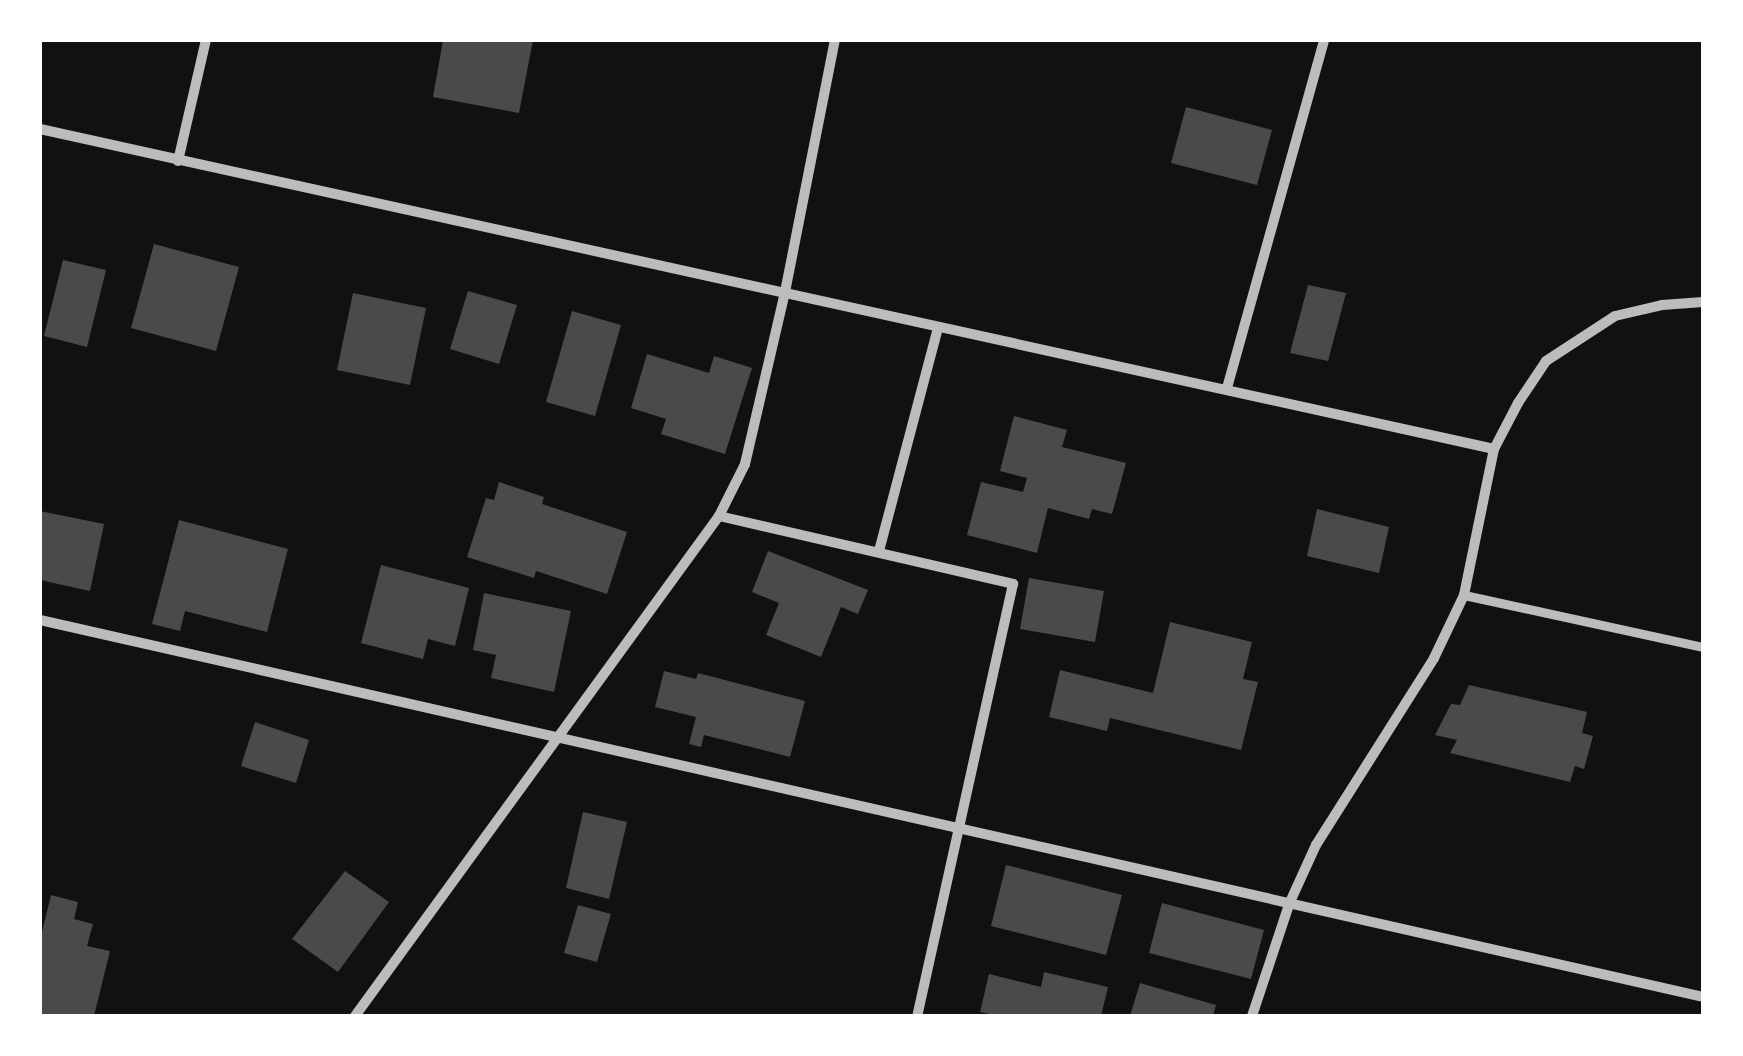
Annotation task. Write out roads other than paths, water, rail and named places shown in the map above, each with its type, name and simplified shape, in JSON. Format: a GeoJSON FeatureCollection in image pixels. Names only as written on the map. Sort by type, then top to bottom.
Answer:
{"type":"FeatureCollection","features":[{"type":"Feature","properties":{"kind":"street"},"geometry":{"type":"LineString","coordinates":[[178,162],[206,40]]}},
{"type":"Feature","properties":{"kind":"street"},"geometry":{"type":"LineString","coordinates":[[355,1016],[719,516],[744,464],[785,292],[834,40]]}},
{"type":"Feature","properties":{"kind":"street"},"geometry":{"type":"LineString","coordinates":[[1227,388],[1324,40]]}},
{"type":"Feature","properties":{"kind":"street"},"geometry":{"type":"LineString","coordinates":[[40,129],[1494,450]]}},
{"type":"Feature","properties":{"kind":"street"},"geometry":{"type":"LineString","coordinates":[[1252,1016],[1290,902],[1316,845],[1434,658],[1464,595],[1494,450],[1546,361],[1574,339],[1615,316],[1662,304],[1703,302]]}},
{"type":"Feature","properties":{"kind":"street"},"geometry":{"type":"LineString","coordinates":[[879,552],[938,328]]}},
{"type":"Feature","properties":{"kind":"street"},"geometry":{"type":"LineString","coordinates":[[719,516],[1013,584],[917,1016]]}},
{"type":"Feature","properties":{"kind":"street"},"geometry":{"type":"LineString","coordinates":[[1464,595],[1703,647]]}},
{"type":"Feature","properties":{"kind":"street"},"geometry":{"type":"LineString","coordinates":[[40,620],[1703,998]]}}]}
